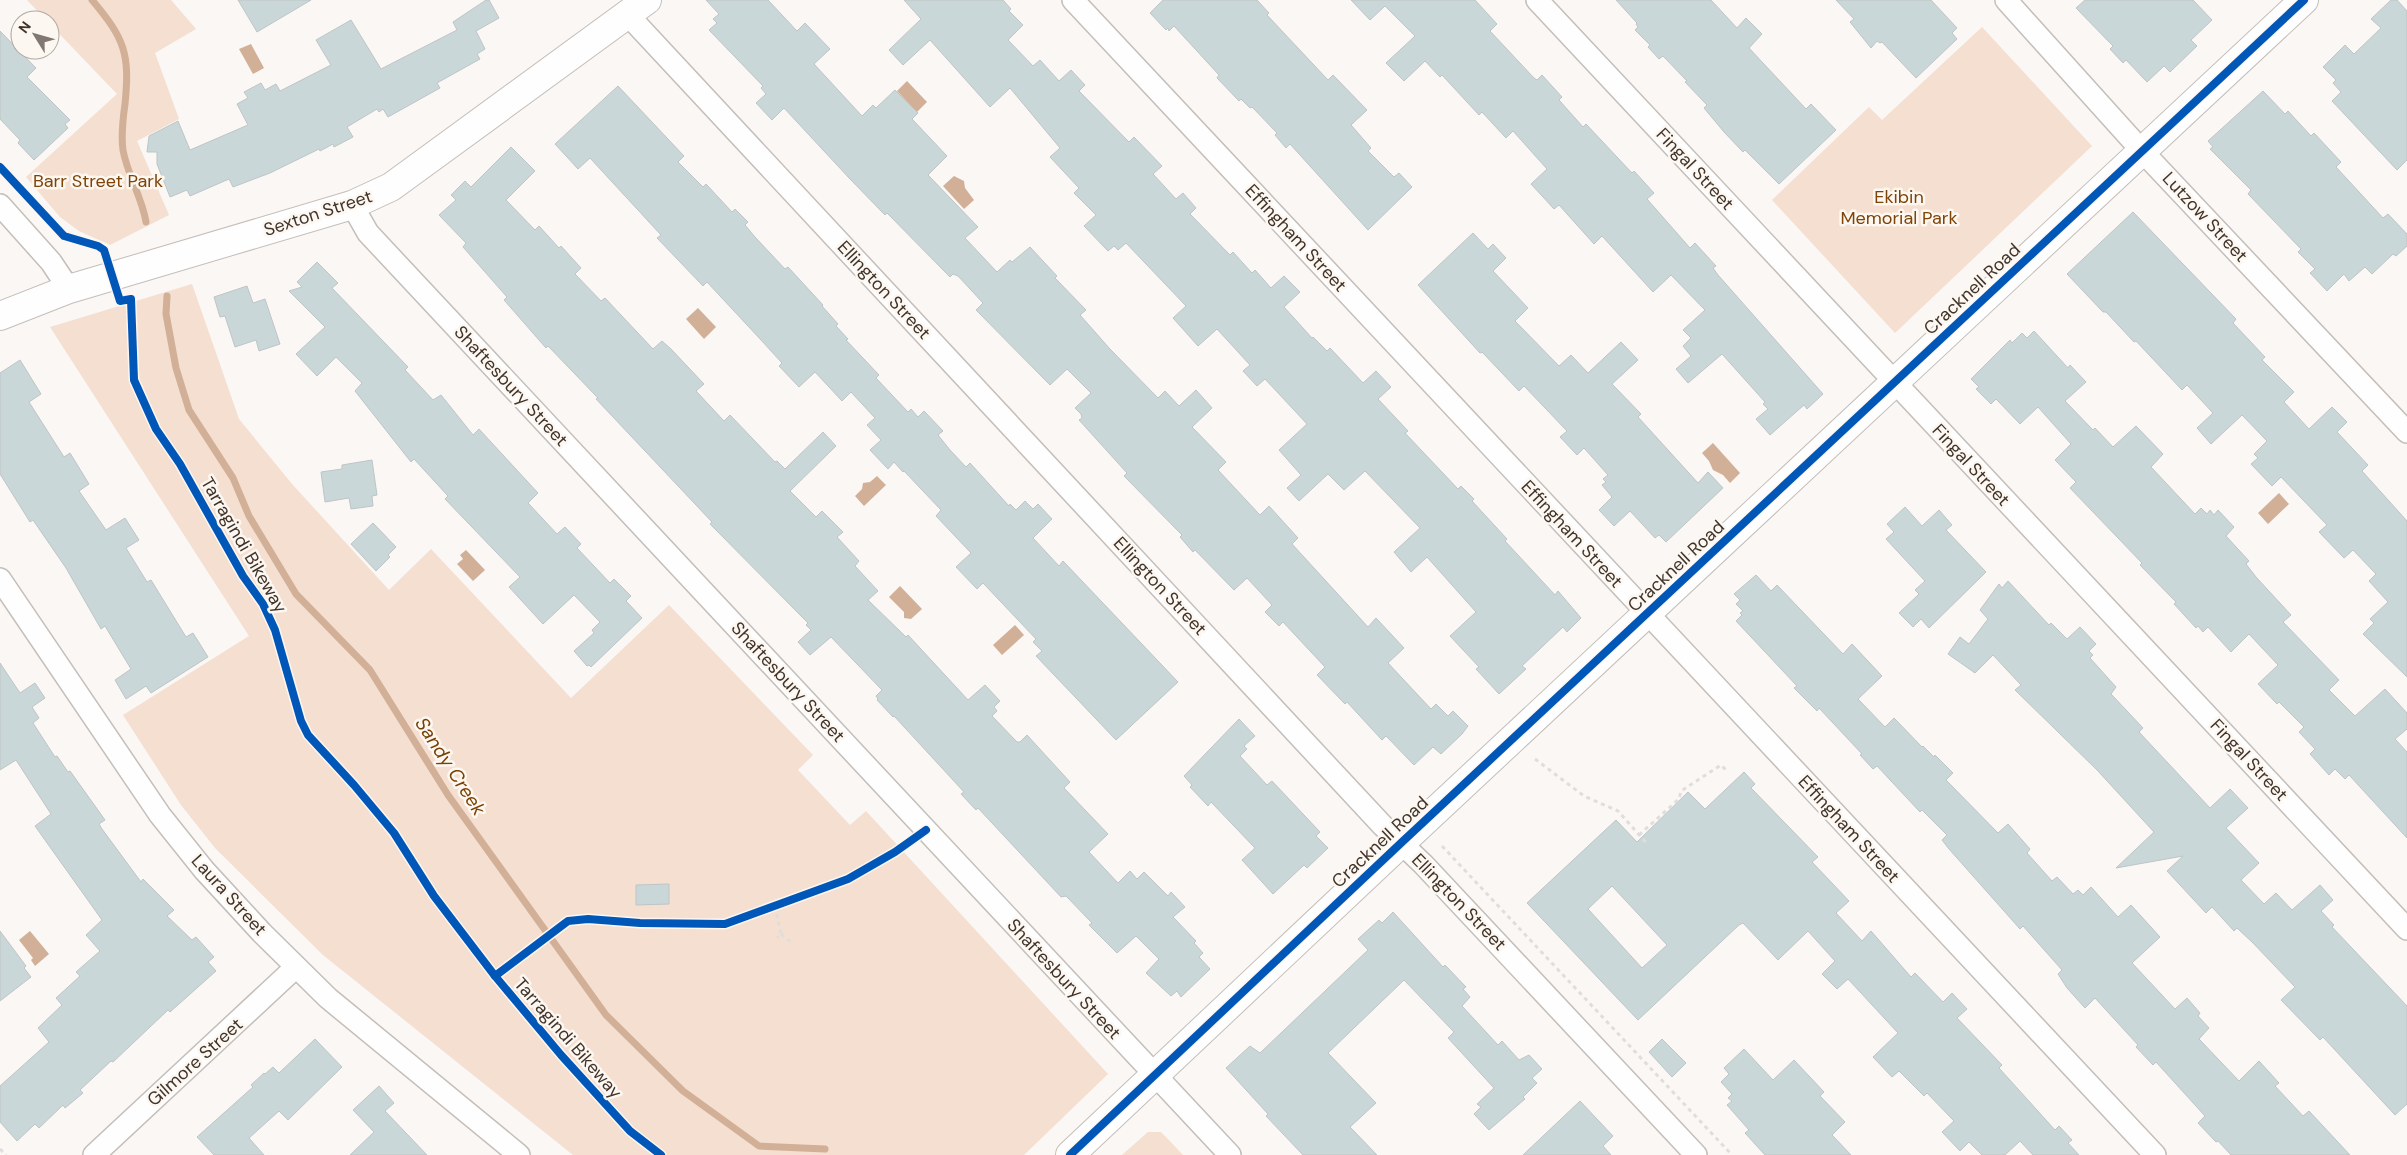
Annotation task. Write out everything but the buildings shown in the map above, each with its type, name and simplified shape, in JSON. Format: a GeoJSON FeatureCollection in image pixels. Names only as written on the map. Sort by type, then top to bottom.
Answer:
{"type":"FeatureCollection","features":[{"type":"Feature","properties":{"kind":"street","name":"Effingham Street"},"geometry":{"type":"LineString","coordinates":[[1072,0],[2155,1155]]}},
{"type":"Feature","properties":{"kind":"street","name":"Fingal Street"},"geometry":{"type":"LineString","coordinates":[[1537,0],[2407,929]]}},
{"type":"Feature","properties":{"kind":"street","name":"Lutzow Street"},"geometry":{"type":"LineString","coordinates":[[2006,0],[2142,151],[2407,432]]}},
{"type":"Feature","properties":{"kind":"street","name":"Cracknell Road"},"geometry":{"type":"LineString","coordinates":[[1070,1155],[1401,843],[2304,0]]}},
{"type":"Feature","properties":{"kind":"street","name":"Sexton Street"},"geometry":{"type":"LineString","coordinates":[[0,316],[69,289],[352,205],[391,187],[637,7]]}},
{"type":"Feature","properties":{"kind":"street","name":"Ellington Street"},"geometry":{"type":"LineString","coordinates":[[637,7],[1401,843],[1696,1155]]}},
{"type":"Feature","properties":{"kind":"street"},"geometry":{"type":"LineString","coordinates":[[0,205],[51,262],[69,289]]}},
{"type":"Feature","properties":{"kind":"street","name":"Shaftesbury Street"},"geometry":{"type":"LineString","coordinates":[[352,205],[368,233],[1230,1155]]}},
{"type":"Feature","properties":{"kind":"street","name":"Laura Street"},"geometry":{"type":"LineString","coordinates":[[0,579],[160,815],[204,870],[296,968],[343,1011],[519,1155]]}},
{"type":"Feature","properties":{"kind":"street","name":"Gilmore Street"},"geometry":{"type":"LineString","coordinates":[[94,1155],[296,968]]}},
{"type":"Feature","properties":{"kind":"path"},"geometry":{"type":"LineString","coordinates":[[1535,759],[1584,796],[1618,812],[1648,845]]}},
{"type":"Feature","properties":{"kind":"path"},"geometry":{"type":"LineString","coordinates":[[1639,835],[1679,799],[1681,791],[1721,765],[1727,771]]}},
{"type":"Feature","properties":{"kind":"path"},"geometry":{"type":"LineString","coordinates":[[1442,846],[1732,1155]]}},
{"type":"Feature","properties":{"kind":"path"},"geometry":{"type":"LineString","coordinates":[[767,909],[784,903]]}},
{"type":"Feature","properties":{"kind":"path"},"geometry":{"type":"LineString","coordinates":[[775,906],[781,934],[792,942]]}},
{"type":"Feature","properties":{"kind":"path"},"geometry":{"type":"LineString","coordinates":[[777,938],[781,934]]}},
{"type":"Feature","properties":{"kind":"path"},"geometry":{"type":"LineString","coordinates":[[0,1149],[6,1155]]}},
{"type":"Feature","properties":{"kind":"green space","name":"Barr Street Park"},"geometry":{"type":"Polygon","coordinates":[[[27,0],[171,0],[196,29],[155,53],[179,119],[137,141],[169,215],[110,245],[79,231],[60,217],[26,177],[117,94],[60,34],[60,10],[36,10],[27,0]]]}},
{"type":"Feature","properties":{"kind":"green space","name":"Ekibin Memorial Park"},"geometry":{"type":"Polygon","coordinates":[[[1982,27],[2092,146],[1895,333],[1772,200],[1869,107],[1882,120],[1982,27]]]}},
{"type":"Feature","properties":{"kind":"green space"},"geometry":{"type":"Polygon","coordinates":[[[192,284],[239,419],[292,484],[389,590],[431,549],[571,698],[669,605],[813,755],[798,770],[850,825],[866,811],[1108,1074],[1024,1155],[573,1155],[323,955],[215,848],[181,805],[123,715],[249,636],[50,327],[192,284]]]}},
{"type":"Feature","properties":{"kind":"green space"},"geometry":{"type":"Polygon","coordinates":[[[1148,1132],[1161,1132],[1183,1155],[1122,1155],[1148,1132]]]}},
{"type":"Feature","properties":{"kind":"shaded area"},"geometry":{"type":"Polygon","coordinates":[[[251,44],[264,68],[253,74],[239,49],[251,44]]]}},
{"type":"Feature","properties":{"kind":"shaded area"},"geometry":{"type":"Polygon","coordinates":[[[907,81],[927,102],[917,112],[897,91],[907,81]]]}},
{"type":"Feature","properties":{"kind":"shaded area"},"geometry":{"type":"Polygon","coordinates":[[[954,176],[964,181],[965,188],[974,200],[964,209],[943,186],[954,176]]]}},
{"type":"Feature","properties":{"kind":"shaded area"},"geometry":{"type":"Polygon","coordinates":[[[698,308],[716,327],[704,339],[686,319],[698,308]]]}},
{"type":"Feature","properties":{"kind":"shaded area"},"geometry":{"type":"Polygon","coordinates":[[[1713,443],[1740,473],[1730,483],[1723,475],[1713,470],[1709,461],[1702,453],[1713,443]]]}},
{"type":"Feature","properties":{"kind":"shaded area"},"geometry":{"type":"Polygon","coordinates":[[[877,476],[886,485],[864,506],[855,496],[862,489],[863,483],[870,482],[877,476]]]}},
{"type":"Feature","properties":{"kind":"shaded area"},"geometry":{"type":"Polygon","coordinates":[[[2279,493],[2289,504],[2268,524],[2258,513],[2279,493]]]}},
{"type":"Feature","properties":{"kind":"shaded area"},"geometry":{"type":"Polygon","coordinates":[[[466,550],[485,570],[473,581],[457,564],[463,559],[460,555],[466,550]]]}},
{"type":"Feature","properties":{"kind":"shaded area"},"geometry":{"type":"Polygon","coordinates":[[[900,586],[922,609],[911,619],[904,618],[904,612],[889,597],[900,586]]]}},
{"type":"Feature","properties":{"kind":"shaded area"},"geometry":{"type":"Polygon","coordinates":[[[1015,625],[1024,635],[1002,655],[993,645],[1015,625]]]}},
{"type":"Feature","properties":{"kind":"shaded area"},"geometry":{"type":"Polygon","coordinates":[[[30,931],[49,954],[35,966],[31,960],[33,958],[19,940],[30,931]]]}},
{"type":"Feature","properties":{"kind":"waterway","name":"Sandy Creek"},"geometry":{"type":"LineString","coordinates":[[92,0],[112,26],[123,48],[127,72],[122,127],[123,150],[146,222]]}},
{"type":"Feature","properties":{"kind":"waterway","name":"Sandy Creek"},"geometry":{"type":"LineString","coordinates":[[167,296],[166,314],[176,368],[189,410],[233,478],[249,516],[296,594],[370,670],[448,795],[606,1015],[683,1091],[759,1146],[825,1149]]}},
{"type":"Feature","properties":{"kind":"cycle path"},"geometry":{"type":"LineString","coordinates":[[1070,1155],[1401,843],[2304,0]]}},
{"type":"Feature","properties":{"kind":"cycle path","name":"Tarragindi Bikeway"},"geometry":{"type":"LineString","coordinates":[[0,167],[64,236],[98,246],[104,250],[120,301],[131,299],[134,380],[156,429],[180,464],[243,576],[263,604],[275,630],[301,721],[308,735],[354,785],[394,833],[434,896],[495,976],[561,1055],[630,1131],[661,1155]]}},
{"type":"Feature","properties":{"kind":"cycle path"},"geometry":{"type":"LineString","coordinates":[[495,976],[568,921],[588,919],[640,923],[725,924],[848,879],[895,852],[926,830]]}}]}
